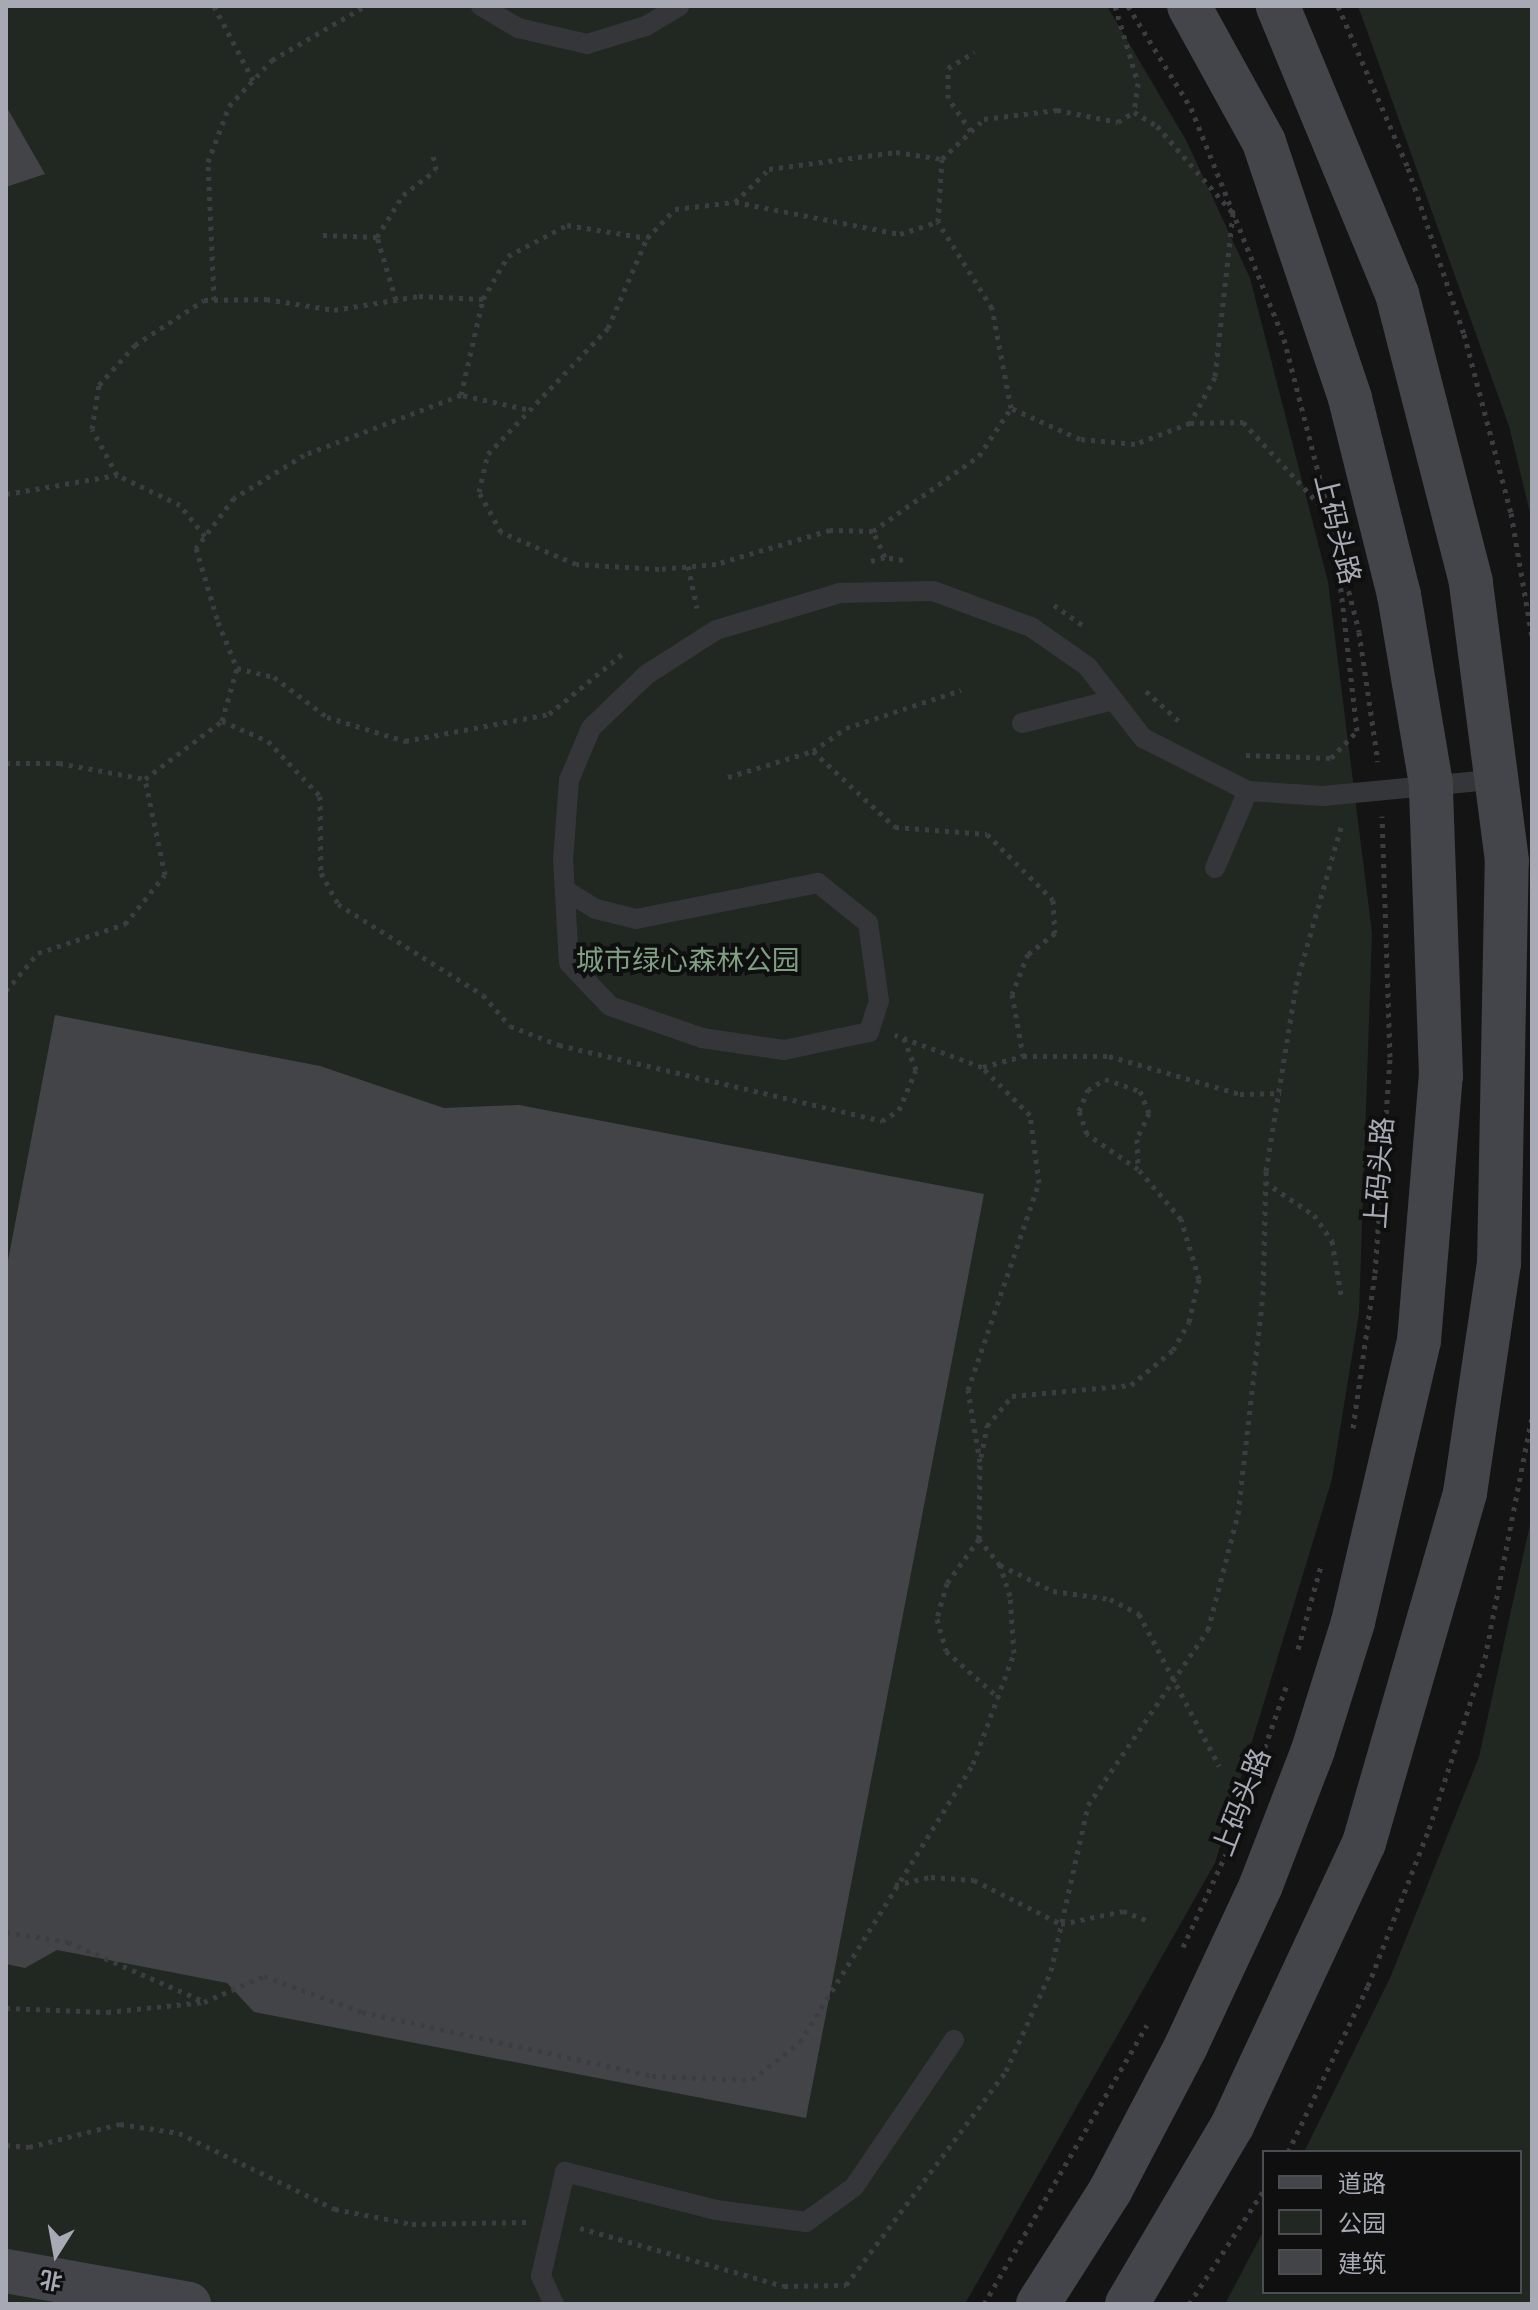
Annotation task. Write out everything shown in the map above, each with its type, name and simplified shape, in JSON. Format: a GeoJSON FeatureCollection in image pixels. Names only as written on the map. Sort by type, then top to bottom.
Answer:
{"type":"FeatureCollection","features":[{"type":"Feature","properties":{"kind":"main road","name":"上码头路"},"geometry":{"type":"LineString","coordinates":[[1038,2304],[1110,2191],[1241,1932],[1353,1622],[1419,1341],[1441,1076],[1431,784],[1399,595],[1350,398],[1264,142],[1189,6]]}},
{"type":"Feature","properties":{"kind":"main road"},"geometry":{"type":"LineString","coordinates":[[1127,2304],[1232,2126],[1364,1843],[1465,1493],[1499,1264],[1507,861],[1500,779],[1471,582],[1397,294],[1278,6]]}},
{"type":"Feature","properties":{"kind":"main road"},"geometry":{"type":"LineString","coordinates":[[6,2271],[189,2304]]}},
{"type":"Feature","properties":{"kind":"lane"},"geometry":{"type":"LineString","coordinates":[[481,6],[518,28],[587,44],[646,26],[679,6]]}},
{"type":"Feature","properties":{"kind":"lane"},"geometry":{"type":"LineString","coordinates":[[565,890],[596,909],[636,919],[818,883],[868,923],[879,1001],[872,1026],[845,1042],[784,1050],[702,1038],[610,1006],[569,963],[565,890],[569,780],[591,728],[646,675],[716,630],[840,593],[933,591],[1031,627],[1087,666],[1143,738],[1248,791],[1323,796],[1380,788],[1500,779]]}},
{"type":"Feature","properties":{"kind":"lane"},"geometry":{"type":"LineString","coordinates":[[1022,723],[1113,700]]}},
{"type":"Feature","properties":{"kind":"lane"},"geometry":{"type":"LineString","coordinates":[[1215,868],[1248,791]]}},
{"type":"Feature","properties":{"kind":"lane"},"geometry":{"type":"LineString","coordinates":[[554,2304],[541,2276],[565,2172],[716,2210],[806,2222],[854,2187],[954,2040]]}},
{"type":"Feature","properties":{"kind":"path"},"geometry":{"type":"LineString","coordinates":[[214,6],[253,80]]}},
{"type":"Feature","properties":{"kind":"path"},"geometry":{"type":"LineString","coordinates":[[214,300],[208,162],[229,106],[272,60],[365,6]]}},
{"type":"Feature","properties":{"kind":"path"},"geometry":{"type":"LineString","coordinates":[[1115,6],[1138,83],[1134,112]]}},
{"type":"Feature","properties":{"kind":"path","name":"上码头路"},"geometry":{"type":"LineString","coordinates":[[1128,6],[1191,108],[1284,339],[1334,521],[1362,645],[1380,788],[1390,1057],[1375,1273],[1351,1447]]}},
{"type":"Feature","properties":{"kind":"path"},"geometry":{"type":"LineString","coordinates":[[1338,6],[1408,168],[1464,334],[1511,513],[1532,637]]}},
{"type":"Feature","properties":{"kind":"path"},"geometry":{"type":"LineString","coordinates":[[971,131],[948,98],[948,68],[975,52]]}},
{"type":"Feature","properties":{"kind":"path"},"geometry":{"type":"LineString","coordinates":[[938,222],[900,234],[735,202],[675,209],[647,238],[608,328],[526,409],[488,454],[479,492],[501,532],[576,564],[688,566],[830,530],[873,531],[979,456],[1011,408],[992,308],[938,222],[942,159],[984,119],[1057,110],[1118,122],[1134,112]]}},
{"type":"Feature","properties":{"kind":"path"},"geometry":{"type":"LineString","coordinates":[[1134,112],[1157,126],[1233,213],[1215,377],[1190,423]]}},
{"type":"Feature","properties":{"kind":"path"},"geometry":{"type":"LineString","coordinates":[[396,300],[377,237],[403,195],[436,170],[432,150]]}},
{"type":"Feature","properties":{"kind":"path"},"geometry":{"type":"LineString","coordinates":[[735,202],[769,169],[896,152],[942,159]]}},
{"type":"Feature","properties":{"kind":"path"},"geometry":{"type":"LineString","coordinates":[[461,395],[483,299],[508,256],[567,225],[647,238]]}},
{"type":"Feature","properties":{"kind":"path"},"geometry":{"type":"LineString","coordinates":[[323,235],[377,237]]}},
{"type":"Feature","properties":{"kind":"path"},"geometry":{"type":"LineString","coordinates":[[117,475],[92,429],[99,385],[135,345],[214,300],[334,310],[396,300],[483,299]]}},
{"type":"Feature","properties":{"kind":"path"},"geometry":{"type":"LineString","coordinates":[[6,763],[59,763],[145,779],[222,721],[237,668],[196,548],[234,498],[304,455],[461,395],[526,409]]}},
{"type":"Feature","properties":{"kind":"path"},"geometry":{"type":"LineString","coordinates":[[1011,408],[1080,439],[1135,444],[1190,423],[1243,422],[1334,521],[1357,731],[1331,758],[1238,751]]}},
{"type":"Feature","properties":{"kind":"path"},"geometry":{"type":"LineString","coordinates":[[6,494],[117,475],[180,505],[205,536]]}},
{"type":"Feature","properties":{"kind":"path"},"geometry":{"type":"LineString","coordinates":[[873,531],[885,557]]}},
{"type":"Feature","properties":{"kind":"path"},"geometry":{"type":"LineString","coordinates":[[856,566],[885,557],[912,562]]}},
{"type":"Feature","properties":{"kind":"path"},"geometry":{"type":"LineString","coordinates":[[688,566],[698,611]]}},
{"type":"Feature","properties":{"kind":"path"},"geometry":{"type":"LineString","coordinates":[[1041,599],[1070,611],[1089,631]]}},
{"type":"Feature","properties":{"kind":"path"},"geometry":{"type":"LineString","coordinates":[[688,614],[712,607]]}},
{"type":"Feature","properties":{"kind":"path"},"geometry":{"type":"LineString","coordinates":[[237,668],[274,677],[327,717],[405,741],[549,714],[638,643]]}},
{"type":"Feature","properties":{"kind":"path"},"geometry":{"type":"LineString","coordinates":[[1136,682],[1189,730]]}},
{"type":"Feature","properties":{"kind":"path"},"geometry":{"type":"LineString","coordinates":[[728,777],[813,751],[846,728],[961,690]]}},
{"type":"Feature","properties":{"kind":"path"},"geometry":{"type":"LineString","coordinates":[[813,751],[895,827],[987,834],[1053,900],[1055,933],[1028,954],[1012,994],[1023,1056]]}},
{"type":"Feature","properties":{"kind":"path"},"geometry":{"type":"LineString","coordinates":[[6,991],[38,953],[125,924],[165,875],[145,779]]}},
{"type":"Feature","properties":{"kind":"path"},"geometry":{"type":"LineString","coordinates":[[6,2145],[29,2147],[120,2124],[165,2130],[335,2209],[412,2224],[552,2225],[598,2230],[784,2286],[846,2285],[1006,2071],[1051,1971],[1088,1805],[1208,1630],[1238,1514],[1263,1295],[1265,1182],[1296,985],[1341,827]]}},
{"type":"Feature","properties":{"kind":"path"},"geometry":{"type":"LineString","coordinates":[[872,1026],[982,1067],[1030,1115],[1039,1183],[968,1390],[980,1462],[979,1539],[947,1583],[937,1619],[946,1651],[999,1698]]}},
{"type":"Feature","properties":{"kind":"path"},"geometry":{"type":"LineString","coordinates":[[982,1067],[1023,1056],[1109,1056],[1240,1094],[1281,1093]]}},
{"type":"Feature","properties":{"kind":"path"},"geometry":{"type":"LineString","coordinates":[[980,1462],[987,1426],[1012,1396],[1131,1385],[1173,1350],[1189,1322],[1199,1279],[1181,1219],[1138,1169],[1087,1134],[1079,1111],[1088,1090],[1105,1079],[1140,1091],[1149,1113],[1137,1139],[1138,1169]]}},
{"type":"Feature","properties":{"kind":"path"},"geometry":{"type":"LineString","coordinates":[[1265,1182],[1314,1215],[1332,1241],[1341,1295]]}},
{"type":"Feature","properties":{"kind":"path"},"geometry":{"type":"LineString","coordinates":[[1289,2150],[1368,1986],[1429,1829],[1485,1658],[1532,1416]]}},
{"type":"Feature","properties":{"kind":"path"},"geometry":{"type":"LineString","coordinates":[[979,1539],[1000,1565],[1053,1591],[1110,1599],[1139,1614],[1171,1686],[1219,1766]]}},
{"type":"Feature","properties":{"kind":"path","name":"上码头路"},"geometry":{"type":"LineString","coordinates":[[1242,1811],[1325,1549]]}},
{"type":"Feature","properties":{"kind":"path"},"geometry":{"type":"LineString","coordinates":[[6,2008],[107,2012],[204,2002],[264,1976],[362,2012],[652,2076],[752,2080],[800,2042],[894,1885],[973,1764],[1014,1653],[1000,1565]]}},
{"type":"Feature","properties":{"kind":"path","name":"上码头路"},"geometry":{"type":"LineString","coordinates":[[1181,1951],[1232,1841]]}},
{"type":"Feature","properties":{"kind":"path"},"geometry":{"type":"LineString","coordinates":[[894,1885],[931,1877],[974,1880],[1061,1924],[1123,1911],[1147,1920]]}},
{"type":"Feature","properties":{"kind":"path"},"geometry":{"type":"LineString","coordinates":[[6,1932],[68,1942],[204,2002]]}},
{"type":"Feature","properties":{"kind":"path"},"geometry":{"type":"LineString","coordinates":[[984,2304],[1150,2021]]}},
{"type":"Feature","properties":{"kind":"path"},"geometry":{"type":"LineString","coordinates":[[1189,2304],[1262,2193]]}},
{"type":"Feature","properties":{"kind":"green space","name":"城市绿心森林公园"},"geometry":{"type":"Polygon","coordinates":[[[6,6],[1107,6],[1186,140],[1250,278],[1328,582],[1372,933],[1359,1313],[1332,1479],[1215,1863],[965,2304],[6,2304],[6,6]]]}},
{"type":"Feature","properties":{"kind":"green space"},"geometry":{"type":"Polygon","coordinates":[[[1358,6],[1532,6],[1532,521],[1509,426],[1358,6]]]}},
{"type":"Feature","properties":{"kind":"green space"},"geometry":{"type":"Polygon","coordinates":[[[1532,1515],[1532,2304],[1225,2304],[1262,2234],[1262,2294],[1522,2294],[1522,2150],[1305,2150],[1390,1978],[1479,1757],[1532,1515]]]}},
{"type":"Feature","properties":{"kind":"building"},"geometry":{"type":"Polygon","coordinates":[[[6,106],[45,174],[6,187],[6,106]]]}},
{"type":"Feature","properties":{"kind":"building"},"geometry":{"type":"Polygon","coordinates":[[[55,1015],[320,1066],[444,1108],[519,1105],[984,1194],[806,2118],[254,2012],[227,1983],[57,1950],[25,1968],[6,1964],[6,1271],[55,1015]]]}}]}
